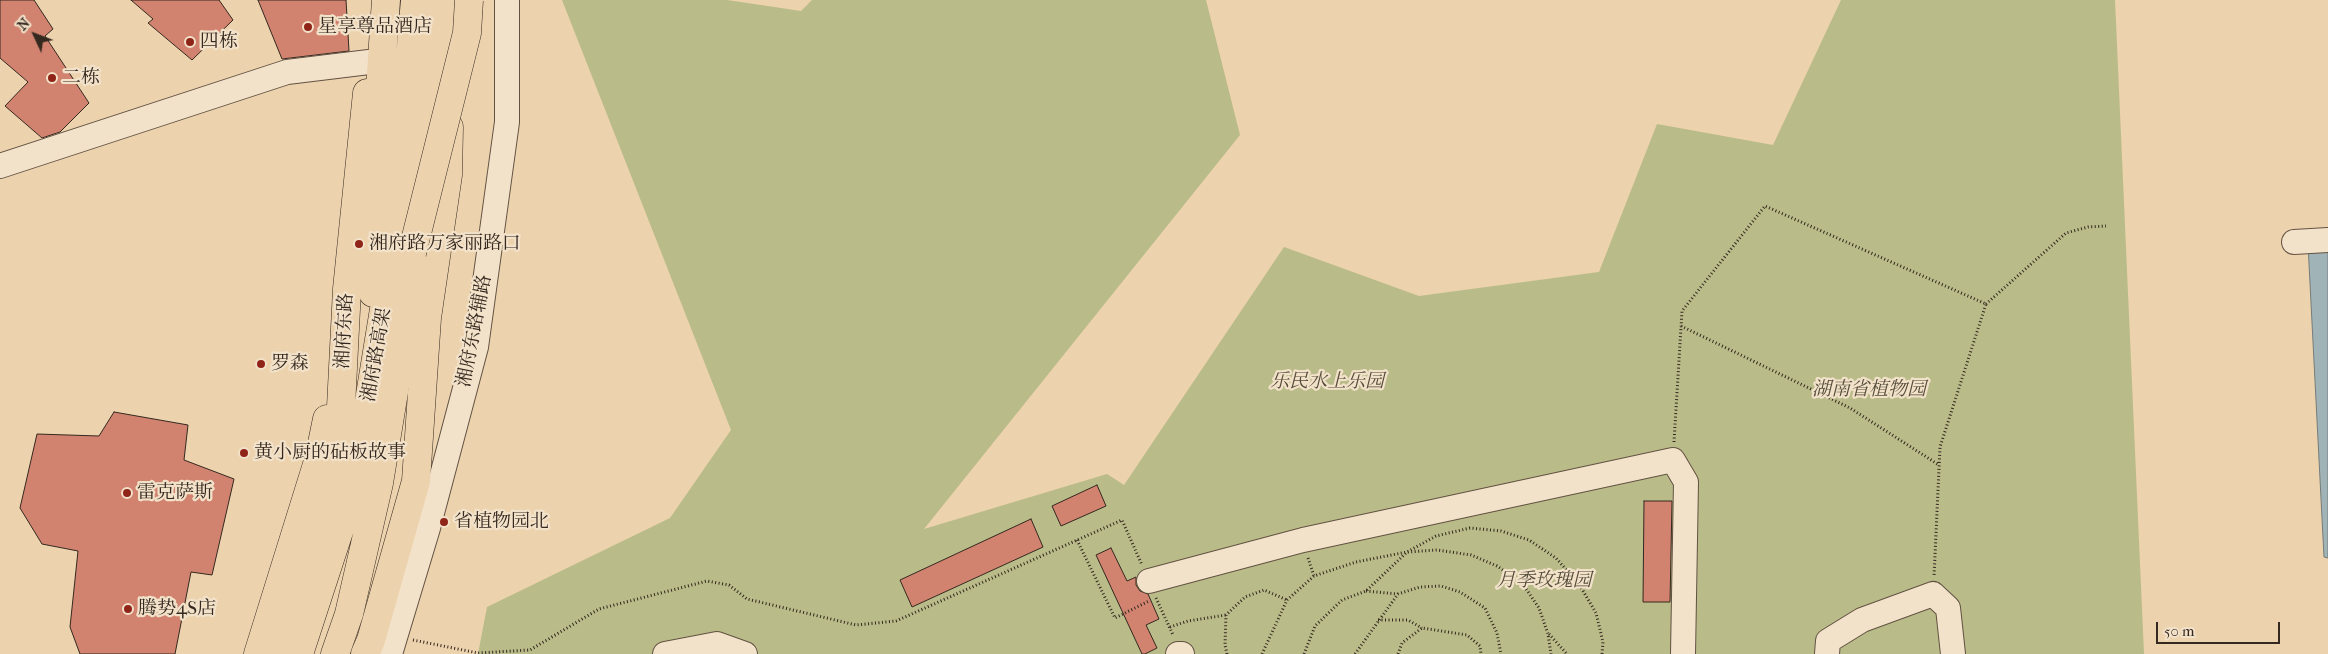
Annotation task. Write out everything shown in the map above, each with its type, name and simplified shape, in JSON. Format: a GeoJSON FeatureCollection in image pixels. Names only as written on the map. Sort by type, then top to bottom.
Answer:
{"type":"FeatureCollection","features":[{"type":"Feature","properties":{"kind":"main road"},"geometry":{"type":"LineString","coordinates":[[415,0],[420,51]]}},
{"type":"Feature","properties":{"kind":"main road"},"geometry":{"type":"LineString","coordinates":[[420,51],[435,0]]}},
{"type":"Feature","properties":{"kind":"main road"},"geometry":{"type":"LineString","coordinates":[[386,650],[374,631],[416,481],[427,318],[448,174],[454,0]]}},
{"type":"Feature","properties":{"kind":"main road"},"geometry":{"type":"LineString","coordinates":[[412,252],[467,33],[469,0]]}},
{"type":"Feature","properties":{"kind":"main road"},"geometry":{"type":"LineString","coordinates":[[369,401],[378,117],[377,1]]}},
{"type":"Feature","properties":{"kind":"main road","name":"湘府东路"},"geometry":{"type":"LineString","coordinates":[[278,654],[299,598],[338,466],[347,289],[362,154],[369,62],[377,1]]}},
{"type":"Feature","properties":{"kind":"main road","name":"湘府路高架"},"geometry":{"type":"LineString","coordinates":[[335,654],[349,614],[380,483],[407,313],[412,252],[420,51]]}},
{"type":"Feature","properties":{"kind":"main road","name":"湘府路高架"},"geometry":{"type":"LineString","coordinates":[[299,654],[345,513],[369,401],[394,254],[420,51]]}},
{"type":"Feature","properties":{"kind":"main road"},"geometry":{"type":"LineString","coordinates":[[258,654],[319,458],[335,377],[347,289]]}},
{"type":"Feature","properties":{"kind":"street","name":"湘府东路辅路"},"geometry":{"type":"LineString","coordinates":[[386,650],[428,528],[476,347],[507,122],[507,0]]}},
{"type":"Feature","properties":{"kind":"street"},"geometry":{"type":"LineString","coordinates":[[0,166],[287,72],[369,62]]}},
{"type":"Feature","properties":{"kind":"street"},"geometry":{"type":"LineString","coordinates":[[2294,242],[2328,240]]}},
{"type":"Feature","properties":{"kind":"street"},"geometry":{"type":"LineString","coordinates":[[1153,589],[1302,540],[1673,460],[1686,482],[1683,654]]}},
{"type":"Feature","properties":{"kind":"street"},"geometry":{"type":"LineString","coordinates":[[1827,654],[1828,641],[1862,620],[1933,594],[1948,608],[1952,654]]}},
{"type":"Feature","properties":{"kind":"street"},"geometry":{"type":"LineString","coordinates":[[665,654],[717,644],[745,654]]}},
{"type":"Feature","properties":{"kind":"path"},"geometry":{"type":"LineString","coordinates":[[1673,460],[1682,311],[1765,206],[1986,304]]}},
{"type":"Feature","properties":{"kind":"path"},"geometry":{"type":"LineString","coordinates":[[1933,594],[1940,447],[1986,304],[2066,233],[2088,227],[2106,226]]}},
{"type":"Feature","properties":{"kind":"path"},"geometry":{"type":"LineString","coordinates":[[1681,326],[1850,408],[1939,465]]}},
{"type":"Feature","properties":{"kind":"path"},"geometry":{"type":"LineString","coordinates":[[386,650],[478,653],[530,650],[599,609],[707,581],[729,585],[747,599],[856,625],[896,620],[1122,520],[1180,654]]}},
{"type":"Feature","properties":{"kind":"path"},"geometry":{"type":"LineString","coordinates":[[1304,654],[1314,626],[1342,600],[1366,591],[1407,552],[1436,536],[1470,528],[1501,531],[1529,540],[1556,558],[1579,584],[1596,613],[1602,642],[1602,654]]}},
{"type":"Feature","properties":{"kind":"path"},"geometry":{"type":"LineString","coordinates":[[1078,540],[1115,618],[1153,589]]}},
{"type":"Feature","properties":{"kind":"path"},"geometry":{"type":"LineString","coordinates":[[1262,654],[1287,600],[1314,576],[1356,562],[1407,552],[1437,550],[1471,555],[1497,566],[1522,583],[1539,608],[1548,634],[1551,654]]}},
{"type":"Feature","properties":{"kind":"path"},"geometry":{"type":"LineString","coordinates":[[1366,591],[1398,594],[1420,587],[1441,586],[1460,592],[1485,608],[1497,633],[1501,654]]}},
{"type":"Feature","properties":{"kind":"path"},"geometry":{"type":"LineString","coordinates":[[1170,628],[1188,621],[1226,614],[1245,597],[1264,590],[1287,600]]}},
{"type":"Feature","properties":{"kind":"path"},"geometry":{"type":"LineString","coordinates":[[1355,654],[1370,636],[1378,620],[1398,594]]}},
{"type":"Feature","properties":{"kind":"path"},"geometry":{"type":"LineString","coordinates":[[1226,614],[1225,645],[1227,654]]}},
{"type":"Feature","properties":{"kind":"path"},"geometry":{"type":"LineString","coordinates":[[1378,620],[1408,620],[1422,628],[1467,635],[1480,646],[1481,654]]}},
{"type":"Feature","properties":{"kind":"path"},"geometry":{"type":"LineString","coordinates":[[1398,654],[1402,642],[1422,628]]}},
{"type":"Feature","properties":{"kind":"path"},"geometry":{"type":"LineString","coordinates":[[1548,634],[1567,654]]}},
{"type":"Feature","properties":{"kind":"green space","name":"湖南省植物园"},"geometry":{"type":"Polygon","coordinates":[[[562,0],[727,0],[801,11],[812,0],[1206,0],[1240,135],[924,529],[1107,474],[1124,485],[1284,247],[1419,296],[1599,272],[1657,124],[1773,145],[1841,0],[2115,0],[2144,654],[478,654],[487,607],[670,518],[731,430],[562,0]]]}},
{"type":"Feature","properties":{"kind":"shaded area"},"geometry":{"type":"Polygon","coordinates":[[[2308,244],[2328,244],[2328,558],[2324,557],[2308,244]]]}},
{"type":"Feature","properties":{"kind":"building"},"geometry":{"type":"Polygon","coordinates":[[[0,0],[34,0],[53,29],[45,36],[89,103],[60,132],[42,138],[5,106],[28,82],[0,58],[0,0]]]}},
{"type":"Feature","properties":{"kind":"building","name":"四栋"},"geometry":{"type":"Polygon","coordinates":[[[131,0],[219,0],[233,20],[192,60],[148,23],[153,19],[131,0]]]}},
{"type":"Feature","properties":{"kind":"building","name":"星享尊品酒店"},"geometry":{"type":"Polygon","coordinates":[[[258,0],[346,0],[349,51],[282,59],[258,0]]]}},
{"type":"Feature","properties":{"kind":"building","name":"雷克萨斯"},"geometry":{"type":"Polygon","coordinates":[[[114,412],[188,425],[184,460],[234,479],[212,575],[191,572],[175,654],[80,654],[70,627],[78,551],[42,544],[20,508],[37,434],[99,436],[114,412]]]}},
{"type":"Feature","properties":{"kind":"building"},"geometry":{"type":"Polygon","coordinates":[[[1097,485],[1106,506],[1061,526],[1052,506],[1097,485]]]}},
{"type":"Feature","properties":{"kind":"building"},"geometry":{"type":"Polygon","coordinates":[[[1644,501],[1672,501],[1670,602],[1643,602],[1644,501]]]}},
{"type":"Feature","properties":{"kind":"building"},"geometry":{"type":"Polygon","coordinates":[[[1031,519],[1043,547],[912,607],[900,580],[1031,519]]]}},
{"type":"Feature","properties":{"kind":"building"},"geometry":{"type":"Polygon","coordinates":[[[1111,548],[1127,581],[1136,577],[1136,585],[1140,591],[1148,594],[1159,619],[1146,625],[1157,648],[1145,654],[1142,654],[1096,555],[1111,548]]]}},
{"type":"Feature","properties":{"kind":"place","name":"星享尊品酒店"},"geometry":{"type":"Point","coordinates":[308,27]}},
{"type":"Feature","properties":{"kind":"place","name":"四栋"},"geometry":{"type":"Point","coordinates":[190,42]}},
{"type":"Feature","properties":{"kind":"place","name":"二栋"},"geometry":{"type":"Point","coordinates":[52,78]}},
{"type":"Feature","properties":{"kind":"place","name":"湘府路万家丽路口"},"geometry":{"type":"Point","coordinates":[359,244]}},
{"type":"Feature","properties":{"kind":"place","name":"罗森"},"geometry":{"type":"Point","coordinates":[261,364]}},
{"type":"Feature","properties":{"kind":"place","name":"黄小厨的砧板故事"},"geometry":{"type":"Point","coordinates":[244,453]}},
{"type":"Feature","properties":{"kind":"place","name":"雷克萨斯"},"geometry":{"type":"Point","coordinates":[127,493]}},
{"type":"Feature","properties":{"kind":"place","name":"省植物园北"},"geometry":{"type":"Point","coordinates":[444,522]}},
{"type":"Feature","properties":{"kind":"place","name":"腾势4S店"},"geometry":{"type":"Point","coordinates":[128,609]}},
{"type":"Feature","properties":{"kind":"park label","name":"乐民水上乐园"},"geometry":{"type":"Point","coordinates":[1327,382]}},
{"type":"Feature","properties":{"kind":"park label","name":"月季玫瑰园"},"geometry":{"type":"Point","coordinates":[1544,581]}}]}
